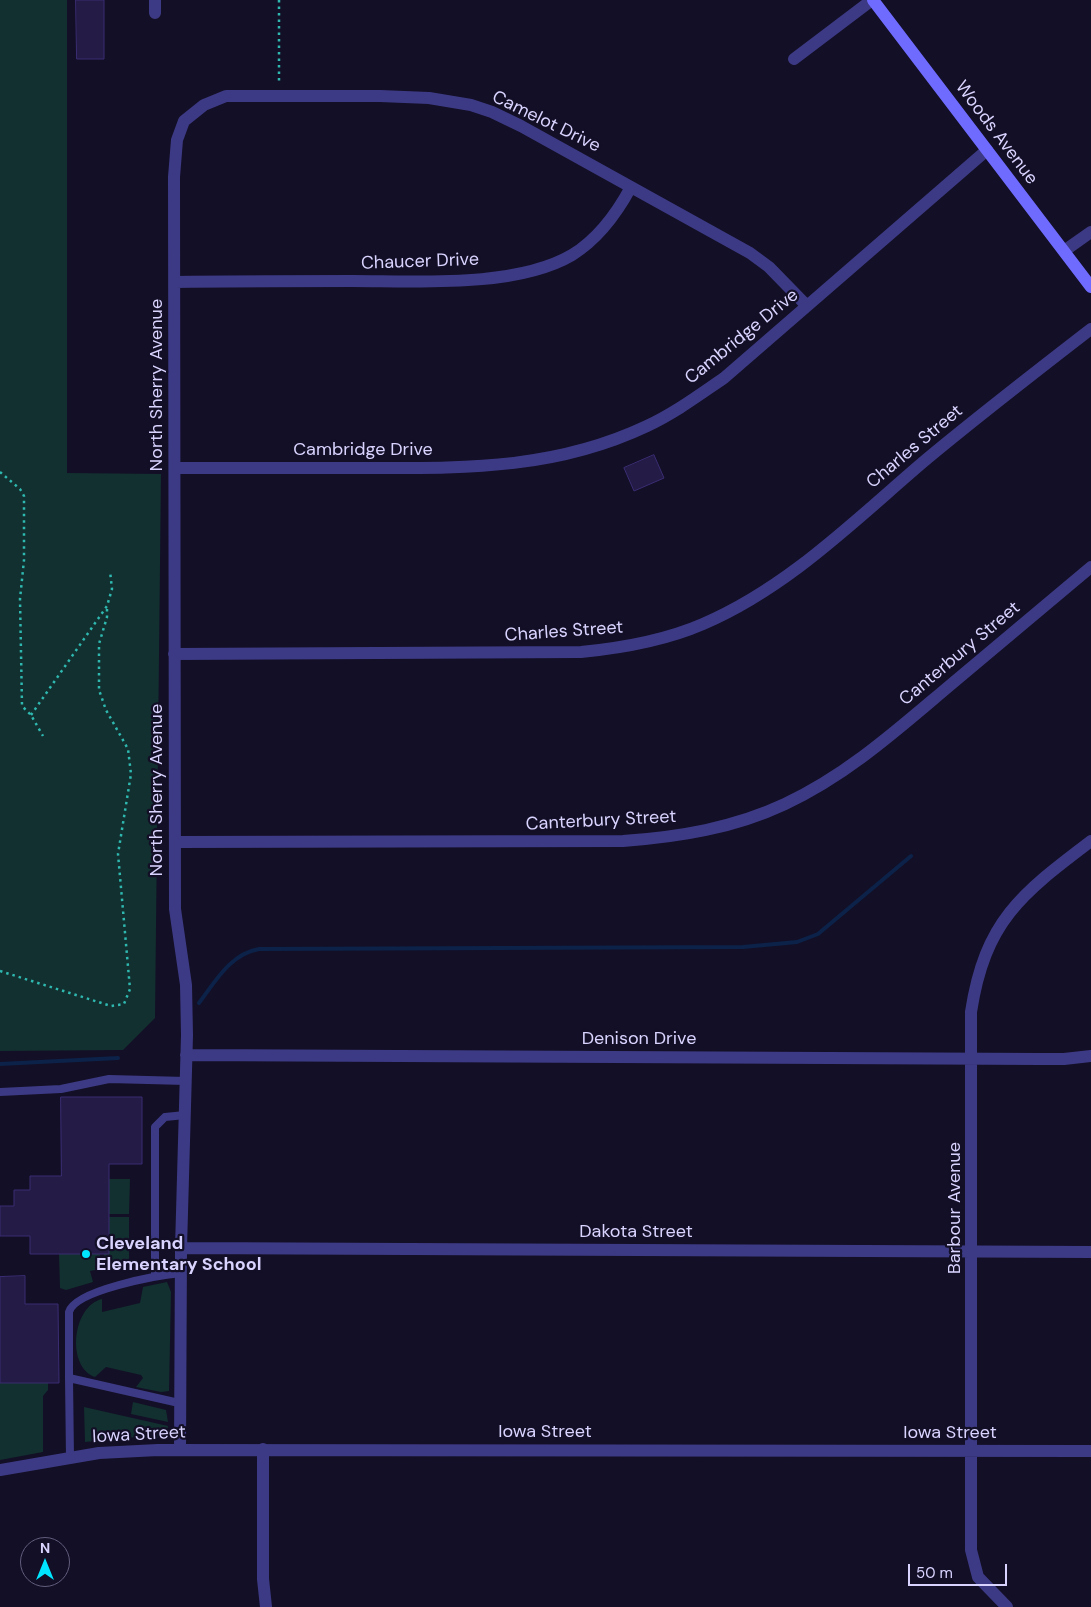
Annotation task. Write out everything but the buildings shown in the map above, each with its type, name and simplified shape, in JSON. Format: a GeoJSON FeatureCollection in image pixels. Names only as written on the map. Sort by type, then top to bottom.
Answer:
{"type":"FeatureCollection","features":[{"type":"Feature","properties":{"kind":"street"},"geometry":{"type":"LineString","coordinates":[[794,59],[872,0]]}},
{"type":"Feature","properties":{"kind":"street","name":"Woods Avenue"},"geometry":{"type":"LineString","coordinates":[[872,0],[1091,287]]}},
{"type":"Feature","properties":{"kind":"street","name":"Camelot Drive"},"geometry":{"type":"LineString","coordinates":[[180,130],[184,121],[194,112],[213,100],[226,96],[401,96],[429,98],[471,105],[492,112],[521,126],[750,253],[769,267],[807,306]]}},
{"type":"Feature","properties":{"kind":"street","name":"North Sherry Avenue"},"geometry":{"type":"LineString","coordinates":[[180,130],[174,156],[175,909],[187,998],[181,1248],[180,1450]]}},
{"type":"Feature","properties":{"kind":"street","name":"Cambridge Drive"},"geometry":{"type":"LineString","coordinates":[[175,468],[472,467],[531,461],[587,448],[646,426],[676,410],[724,378],[987,150]]}},
{"type":"Feature","properties":{"kind":"street","name":"Chaucer Drive"},"geometry":{"type":"LineString","coordinates":[[175,282],[437,281],[501,276],[526,271],[553,264],[584,246],[608,222],[631,187]]}},
{"type":"Feature","properties":{"kind":"street"},"geometry":{"type":"LineString","coordinates":[[1064,251],[1091,232]]}},
{"type":"Feature","properties":{"kind":"street","name":"Charles Street"},"geometry":{"type":"LineString","coordinates":[[174,654],[581,652],[615,649],[677,634],[735,609],[798,569],[990,406],[1091,329]]}},
{"type":"Feature","properties":{"kind":"street","name":"Canterbury Street"},"geometry":{"type":"LineString","coordinates":[[175,842],[623,841],[686,834],[721,826],[784,805],[838,776],[895,732],[1091,567]]}},
{"type":"Feature","properties":{"kind":"street","name":"Barbour Avenue"},"geometry":{"type":"LineString","coordinates":[[1007,1607],[978,1577],[972,1562],[971,1012],[979,969],[1002,923],[1024,895],[1038,881],[1091,841]]}},
{"type":"Feature","properties":{"kind":"street","name":"Denison Drive"},"geometry":{"type":"LineString","coordinates":[[186,1054],[1064,1059],[1091,1056]]}},
{"type":"Feature","properties":{"kind":"street","name":"Dakota Street"},"geometry":{"type":"LineString","coordinates":[[181,1248],[1091,1252]]}},
{"type":"Feature","properties":{"kind":"street"},"geometry":{"type":"LineString","coordinates":[[264,1449],[263,1579],[266,1607]]}},
{"type":"Feature","properties":{"kind":"street","name":"Iowa Street"},"geometry":{"type":"LineString","coordinates":[[0,1470],[120,1451],[264,1449],[1091,1451]]}},
{"type":"Feature","properties":{"kind":"lane"},"geometry":{"type":"LineString","coordinates":[[0,1092],[61,1089],[109,1079],[186,1081]]}},
{"type":"Feature","properties":{"kind":"lane"},"geometry":{"type":"LineString","coordinates":[[155,1276],[155,1127],[166,1117],[185,1115]]}},
{"type":"Feature","properties":{"kind":"lane"},"geometry":{"type":"LineString","coordinates":[[70,1458],[69,1312],[71,1305],[94,1293],[155,1276],[181,1273]]}},
{"type":"Feature","properties":{"kind":"lane"},"geometry":{"type":"LineString","coordinates":[[69,1378],[179,1403]]}},
{"type":"Feature","properties":{"kind":"path"},"geometry":{"type":"LineString","coordinates":[[279,0],[279,95]]}},
{"type":"Feature","properties":{"kind":"path"},"geometry":{"type":"LineString","coordinates":[[0,472],[20,489],[24,496],[20,654],[22,706],[31,715],[43,736]]}},
{"type":"Feature","properties":{"kind":"path"},"geometry":{"type":"LineString","coordinates":[[0,971],[111,1006],[124,1004],[130,989],[118,854],[131,774],[128,749],[106,710],[100,690],[99,644],[107,617],[107,606],[112,589],[110,571]]}},
{"type":"Feature","properties":{"kind":"path"},"geometry":{"type":"LineString","coordinates":[[31,715],[107,606]]}},
{"type":"Feature","properties":{"kind":"green space"},"geometry":{"type":"Polygon","coordinates":[[[0,0],[67,0],[67,473],[161,474],[155,1018],[123,1050],[0,1051],[0,0]]]}},
{"type":"Feature","properties":{"kind":"green space"},"geometry":{"type":"Polygon","coordinates":[[[109,1179],[130,1179],[129,1214],[109,1214],[109,1179]]]}},
{"type":"Feature","properties":{"kind":"green space"},"geometry":{"type":"Polygon","coordinates":[[[109,1217],[129,1217],[129,1261],[105,1267],[104,1254],[109,1254],[109,1217]]]}},
{"type":"Feature","properties":{"kind":"green space"},"geometry":{"type":"Polygon","coordinates":[[[59,1254],[100,1254],[100,1269],[90,1271],[93,1282],[66,1290],[60,1288],[59,1254]]]}},
{"type":"Feature","properties":{"kind":"green space"},"geometry":{"type":"Polygon","coordinates":[[[167,1282],[171,1292],[169,1391],[161,1392],[136,1387],[143,1378],[141,1375],[106,1367],[95,1377],[86,1371],[80,1362],[76,1337],[84,1313],[92,1304],[102,1299],[102,1312],[140,1303],[143,1287],[167,1282]]]}},
{"type":"Feature","properties":{"kind":"green space"},"geometry":{"type":"Polygon","coordinates":[[[0,1383],[48,1383],[48,1390],[43,1396],[43,1452],[0,1460],[0,1383]]]}},
{"type":"Feature","properties":{"kind":"green space"},"geometry":{"type":"Polygon","coordinates":[[[133,1402],[166,1410],[168,1422],[131,1414],[133,1402]]]}},
{"type":"Feature","properties":{"kind":"green space"},"geometry":{"type":"Polygon","coordinates":[[[84,1407],[168,1426],[167,1432],[158,1438],[136,1437],[85,1442],[84,1407]]]}},
{"type":"Feature","properties":{"kind":"waterway"},"geometry":{"type":"LineString","coordinates":[[199,1003],[217,978],[231,963],[249,952],[259,949],[743,947],[797,942],[818,934],[911,856]]}},
{"type":"Feature","properties":{"kind":"waterway"},"geometry":{"type":"LineString","coordinates":[[0,1064],[118,1058]]}},
{"type":"Feature","properties":{"kind":"place","name":"Cleveland Elementary School"},"geometry":{"type":"Point","coordinates":[86,1254]}}]}
